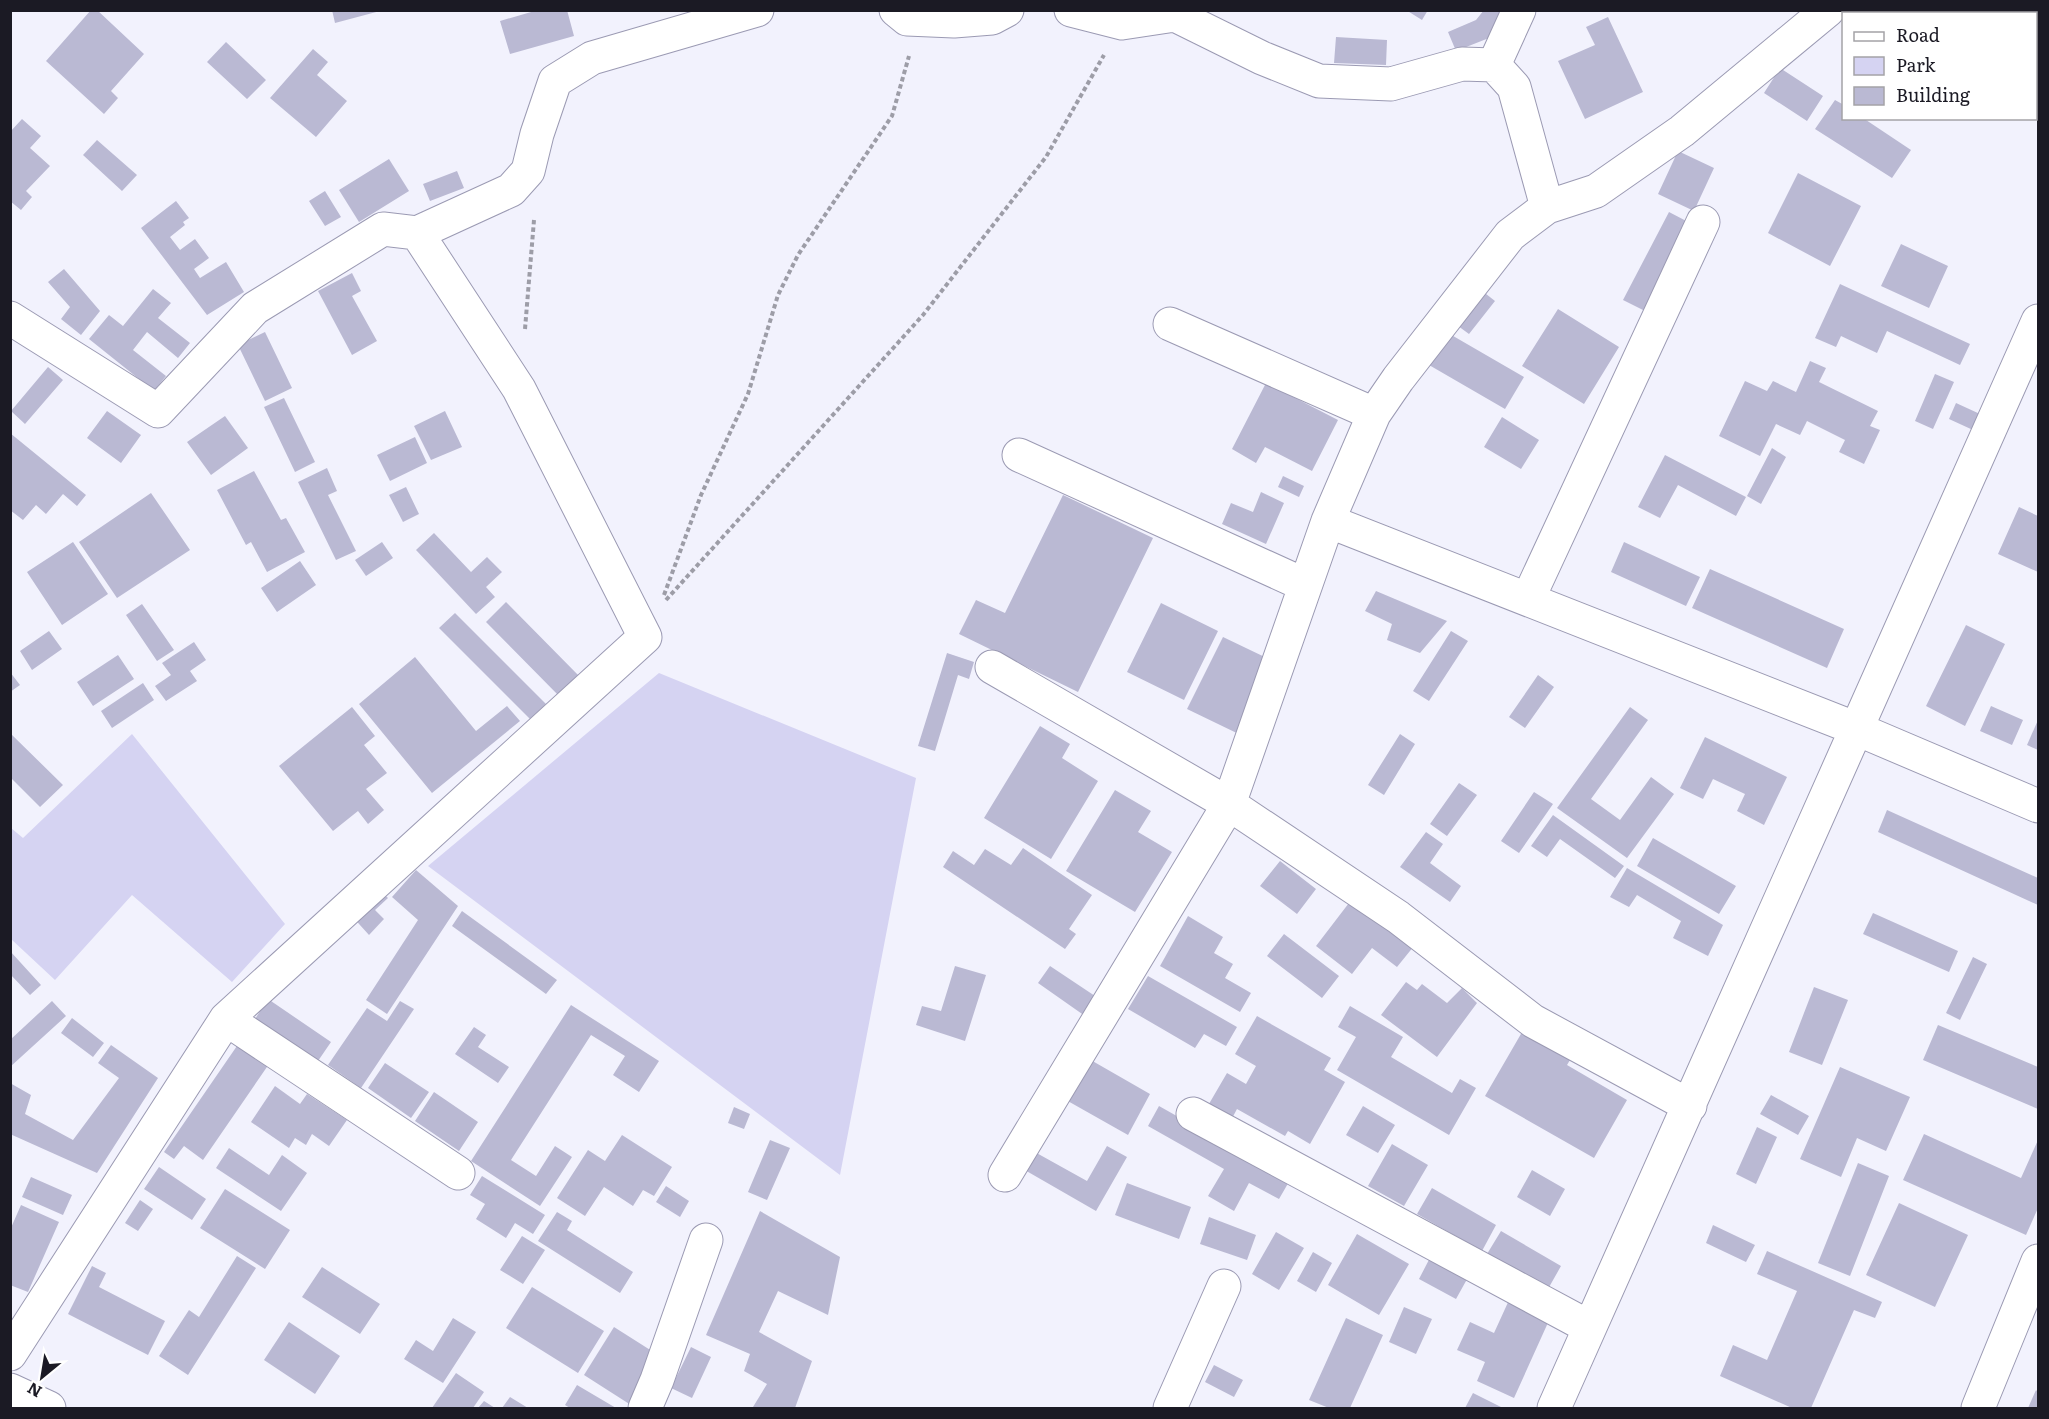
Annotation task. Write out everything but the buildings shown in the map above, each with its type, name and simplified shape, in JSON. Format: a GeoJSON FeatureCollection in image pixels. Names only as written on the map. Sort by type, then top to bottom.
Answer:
{"type":"FeatureCollection","features":[{"type":"Feature","properties":{"kind":"street"},"geometry":{"type":"LineString","coordinates":[[10,318],[158,411],[255,308],[383,229],[417,233],[511,190],[528,171],[537,134],[555,81],[592,58],[667,24],[757,10]]}},
{"type":"Feature","properties":{"kind":"street"},"geometry":{"type":"LineString","coordinates":[[901,15],[954,21],[992,18],[1007,10]]}},
{"type":"Feature","properties":{"kind":"street"},"geometry":{"type":"LineString","coordinates":[[1071,10],[1122,23],[1174,15],[1262,58],[1319,81],[1391,84],[1462,64],[1494,65],[1514,87],[1547,207]]}},
{"type":"Feature","properties":{"kind":"street"},"geometry":{"type":"LineString","coordinates":[[1494,65],[1519,10]]}},
{"type":"Feature","properties":{"kind":"street"},"geometry":{"type":"LineString","coordinates":[[1005,1175],[1229,804],[1328,521],[1374,414],[1398,379],[1510,235],[1547,207],[1596,191],[1682,131],[1828,10]]}},
{"type":"Feature","properties":{"kind":"street"},"geometry":{"type":"LineString","coordinates":[[1528,599],[1703,222]]}},
{"type":"Feature","properties":{"kind":"street"},"geometry":{"type":"LineString","coordinates":[[10,1353],[226,1018],[645,637],[519,389],[417,233]]}},
{"type":"Feature","properties":{"kind":"street"},"geometry":{"type":"LineString","coordinates":[[1554,1408],[2038,321]]}},
{"type":"Feature","properties":{"kind":"street"},"geometry":{"type":"LineString","coordinates":[[1170,324],[1374,414]]}},
{"type":"Feature","properties":{"kind":"street"},"geometry":{"type":"LineString","coordinates":[[1019,455],[1305,585]]}},
{"type":"Feature","properties":{"kind":"street"},"geometry":{"type":"LineString","coordinates":[[1328,521],[1857,729],[2038,806]]}},
{"type":"Feature","properties":{"kind":"street"},"geometry":{"type":"LineString","coordinates":[[992,667],[1229,804],[1398,917],[1533,1022],[1690,1106]]}},
{"type":"Feature","properties":{"kind":"street"},"geometry":{"type":"LineString","coordinates":[[226,1018],[458,1173]]}},
{"type":"Feature","properties":{"kind":"street"},"geometry":{"type":"LineString","coordinates":[[1193,1114],[1589,1327]]}},
{"type":"Feature","properties":{"kind":"street"},"geometry":{"type":"LineString","coordinates":[[645,1408],[706,1240]]}},
{"type":"Feature","properties":{"kind":"street"},"geometry":{"type":"LineString","coordinates":[[1978,1408],[2038,1261]]}},
{"type":"Feature","properties":{"kind":"street"},"geometry":{"type":"LineString","coordinates":[[1170,1408],[1224,1286]]}},
{"type":"Feature","properties":{"kind":"street"},"geometry":{"type":"LineString","coordinates":[[10,1390],[49,1408]]}},
{"type":"Feature","properties":{"kind":"path"},"geometry":{"type":"LineString","coordinates":[[901,15],[909,53],[892,116],[798,255],[777,296],[748,394],[702,495],[660,607],[923,315],[1046,157],[1122,23]]}},
{"type":"Feature","properties":{"kind":"path"},"geometry":{"type":"LineString","coordinates":[[511,190],[534,216],[524,331]]}},
{"type":"Feature","properties":{"kind":"green space"},"geometry":{"type":"Polygon","coordinates":[[[659,673],[916,778],[840,1175],[428,866],[659,673]]]}},
{"type":"Feature","properties":{"kind":"green space"},"geometry":{"type":"Polygon","coordinates":[[[132,734],[285,924],[232,982],[132,895],[55,980],[11,939],[11,828],[23,838],[132,734]]]}}]}
